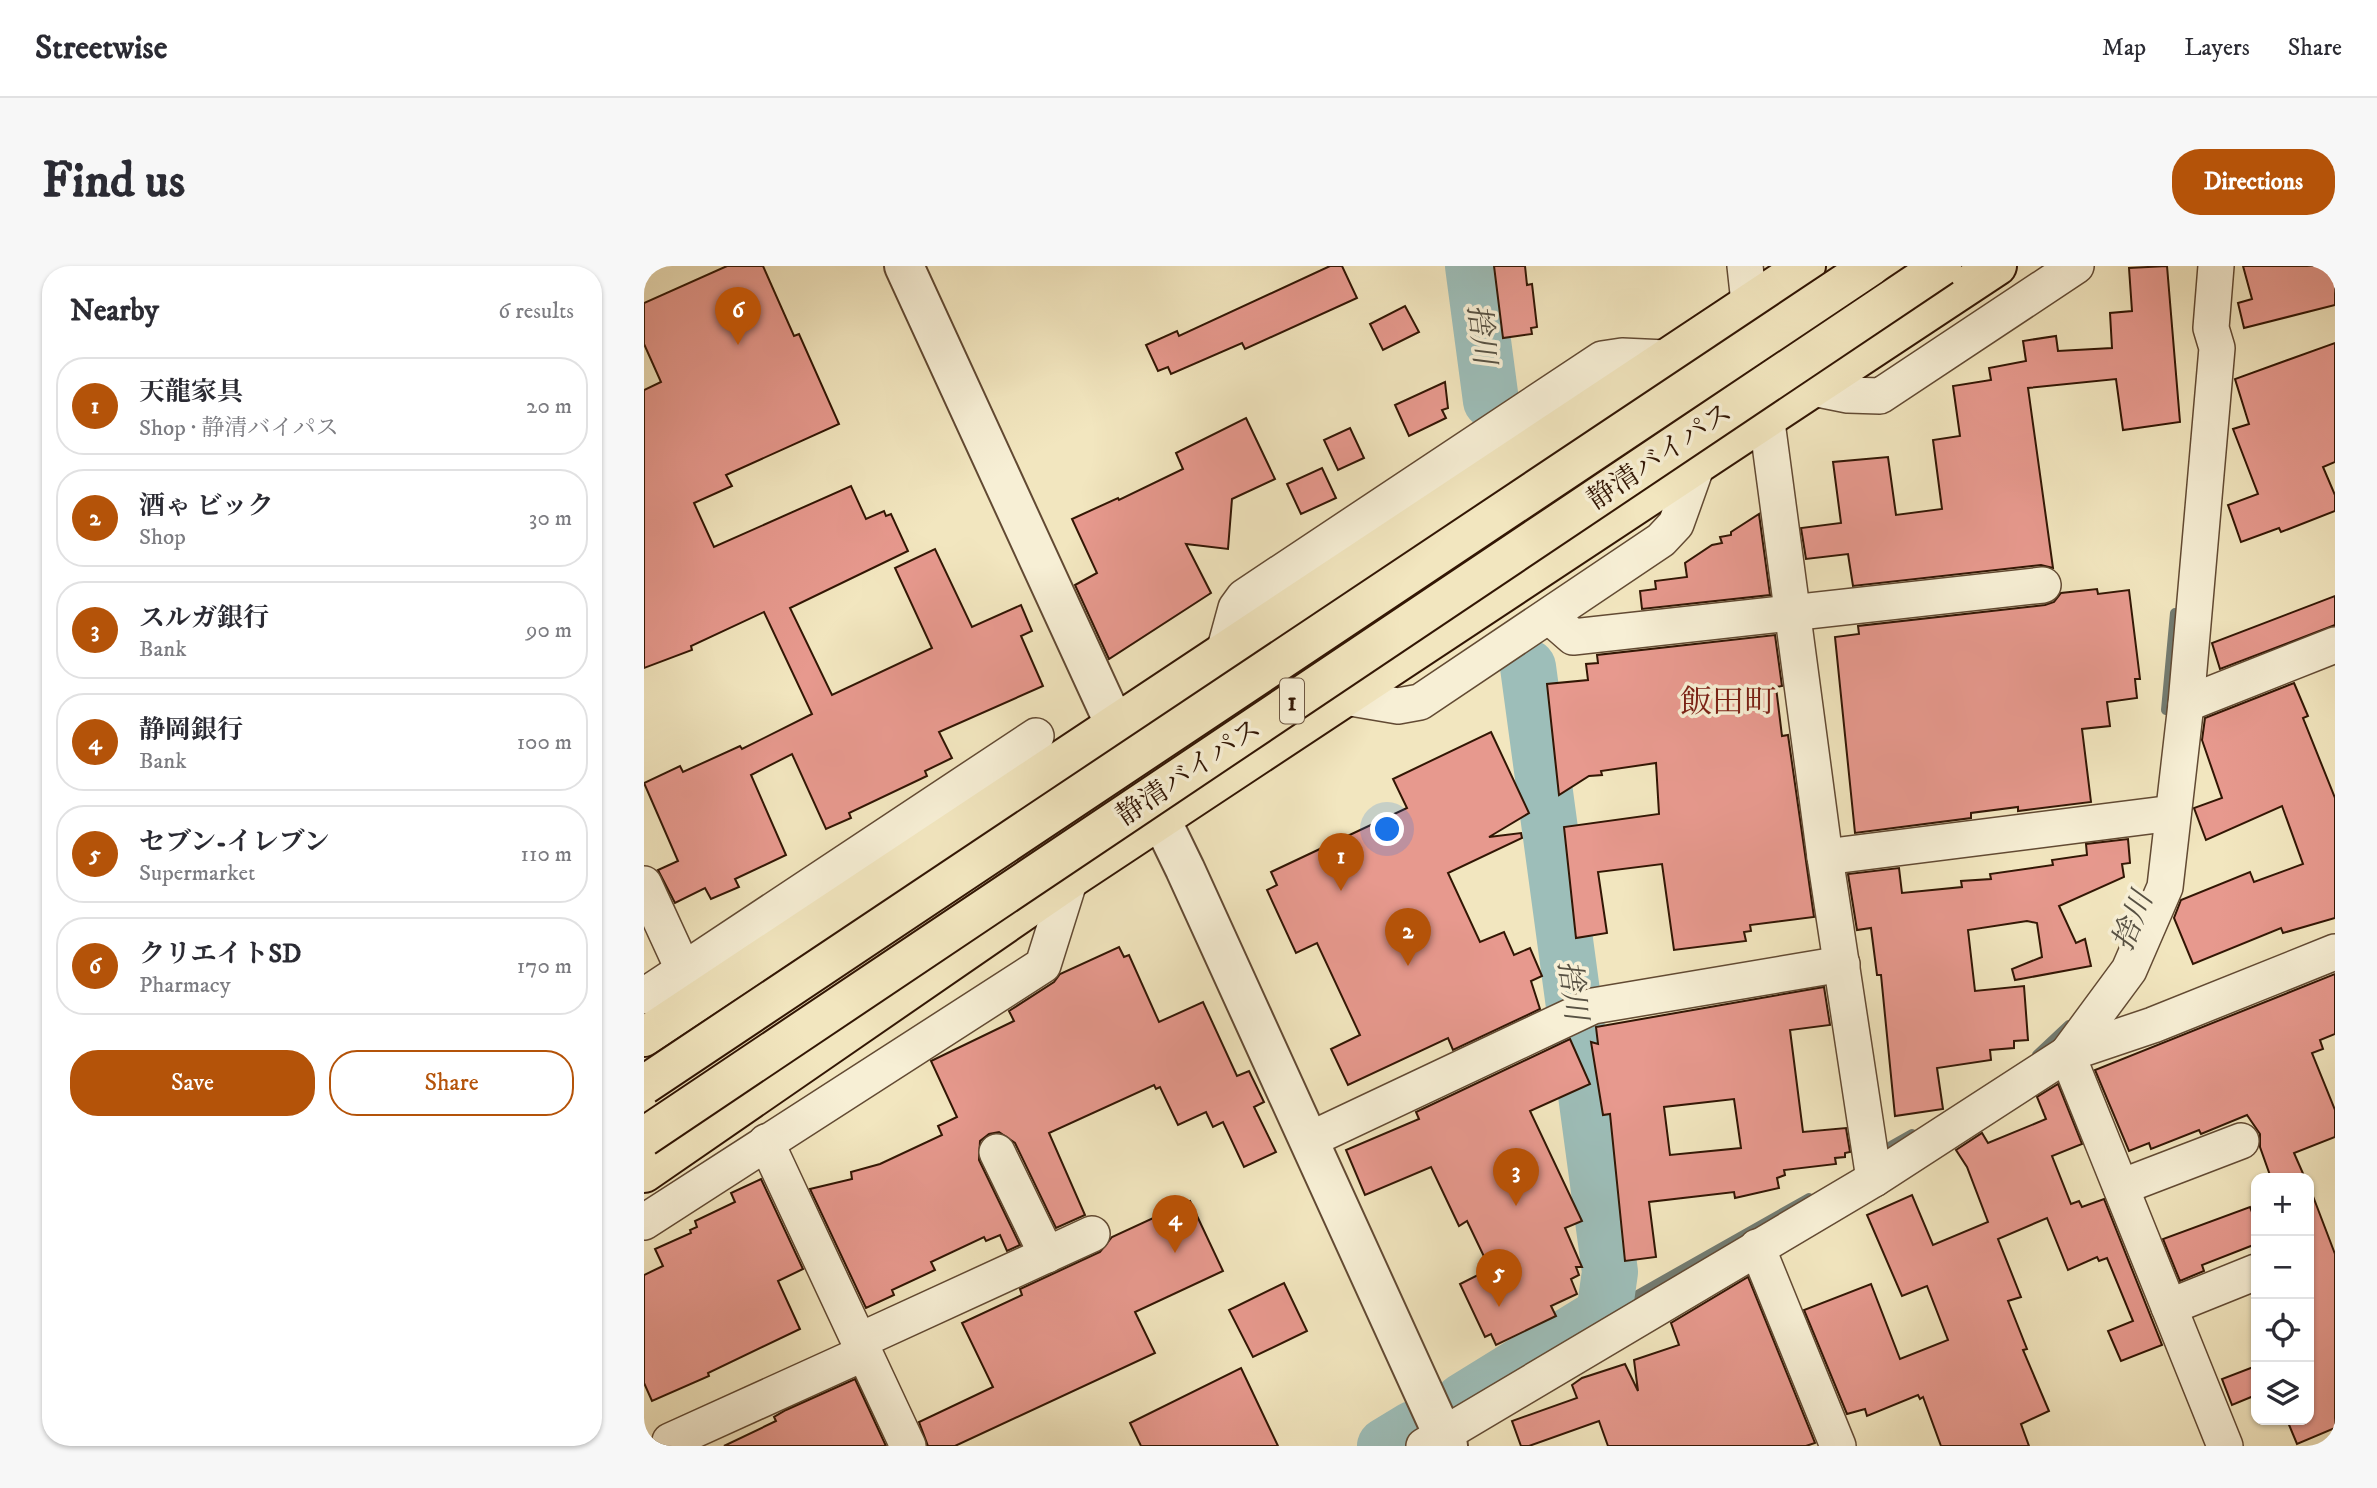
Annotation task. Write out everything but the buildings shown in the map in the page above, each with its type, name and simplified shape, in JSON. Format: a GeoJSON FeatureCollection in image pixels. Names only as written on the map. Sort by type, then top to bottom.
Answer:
{"type":"FeatureCollection","features":[{"type":"Feature","properties":{"kind":"highway"},"geometry":{"type":"LineString","coordinates":[[644,1037],[1806,266]]}},
{"type":"Feature","properties":{"kind":"highway","name":"静清バイパス"},"geometry":{"type":"LineString","coordinates":[[644,1085],[1871,266]]}},
{"type":"Feature","properties":{"kind":"highway","name":"静清バイパス"},"geometry":{"type":"LineString","coordinates":[[644,1137],[1942,266]]}},
{"type":"Feature","properties":{"kind":"highway"},"geometry":{"type":"LineString","coordinates":[[644,1172],[1070,879],[1997,266]]}},
{"type":"Feature","properties":{"kind":"street"},"geometry":{"type":"LineString","coordinates":[[904,266],[1309,1140],[1438,1442],[1757,1247],[1874,1179],[2067,1054],[2153,1025],[2335,952]]}},
{"type":"Feature","properties":{"kind":"street"},"geometry":{"type":"LineString","coordinates":[[1745,266],[1825,857],[1874,1179]]}},
{"type":"Feature","properties":{"kind":"street"},"geometry":{"type":"LineString","coordinates":[[1813,388],[1849,395],[1880,396],[2076,266]]}},
{"type":"Feature","properties":{"kind":"street"},"geometry":{"type":"LineString","coordinates":[[2067,1054],[2129,970],[2165,887],[2186,704],[2217,348],[2211,328],[2216,266]]}},
{"type":"Feature","properties":{"kind":"street"},"geometry":{"type":"LineString","coordinates":[[1345,697],[1398,706],[1420,702],[1550,617],[1661,540],[1676,524],[1697,465]]}},
{"type":"Feature","properties":{"kind":"street"},"geometry":{"type":"LineString","coordinates":[[1550,617],[1573,637],[2043,585]]}},
{"type":"Feature","properties":{"kind":"street"},"geometry":{"type":"LineString","coordinates":[[2186,704],[2335,645]]}},
{"type":"Feature","properties":{"kind":"street"},"geometry":{"type":"LineString","coordinates":[[644,996],[1036,736]]}},
{"type":"Feature","properties":{"kind":"street"},"geometry":{"type":"LineString","coordinates":[[1825,857],[2173,813]]}},
{"type":"Feature","properties":{"kind":"street"},"geometry":{"type":"LineString","coordinates":[[876,844],[931,847]]}},
{"type":"Feature","properties":{"kind":"street"},"geometry":{"type":"LineString","coordinates":[[644,1222],[1043,965],[1070,879]]}},
{"type":"Feature","properties":{"kind":"street"},"geometry":{"type":"LineString","coordinates":[[644,884],[683,969]]}},
{"type":"Feature","properties":{"kind":"street"},"geometry":{"type":"LineString","coordinates":[[1309,1140],[1594,1006],[1842,964]]}},
{"type":"Feature","properties":{"kind":"street"},"geometry":{"type":"LineString","coordinates":[[2067,1054],[2225,1446]]}},
{"type":"Feature","properties":{"kind":"street"},"geometry":{"type":"LineString","coordinates":[[2121,1187],[2241,1141]]}},
{"type":"Feature","properties":{"kind":"street"},"geometry":{"type":"LineString","coordinates":[[766,1142],[908,1446]]}},
{"type":"Feature","properties":{"kind":"street"},"geometry":{"type":"LineString","coordinates":[[997,1152],[1046,1255]]}},
{"type":"Feature","properties":{"kind":"street"},"geometry":{"type":"LineString","coordinates":[[670,1441],[1092,1234]]}},
{"type":"Feature","properties":{"kind":"street"},"geometry":{"type":"LineString","coordinates":[[1757,1247],[1838,1446]]}},
{"type":"Feature","properties":{"kind":"street"},"geometry":{"type":"LineString","coordinates":[[2169,1307],[2251,1274]]}},
{"type":"Feature","properties":{"kind":"waterway","name":"捨川"},"geometry":{"type":"LineString","coordinates":[[1473,266],[1491,401]]}},
{"type":"Feature","properties":{"kind":"waterway","name":"捨川"},"geometry":{"type":"LineString","coordinates":[[2166,710],[2175,613]]}},
{"type":"Feature","properties":{"kind":"waterway","name":"捨川"},"geometry":{"type":"LineString","coordinates":[[1463,1401],[1604,1314],[1610,1272],[1528,667]]}},
{"type":"Feature","properties":{"kind":"waterway","name":"捨川"},"geometry":{"type":"LineString","coordinates":[[2037,1055],[2069,1025]]}},
{"type":"Feature","properties":{"kind":"waterway","name":"捨川"},"geometry":{"type":"LineString","coordinates":[[1889,1147],[1912,1134]]}},
{"type":"Feature","properties":{"kind":"waterway","name":"捨川"},"geometry":{"type":"LineString","coordinates":[[1604,1314],[1809,1198]]}},
{"type":"Feature","properties":{"kind":"waterway","name":"捨川"},"geometry":{"type":"LineString","coordinates":[[1385,1446],[1413,1429]]}},
{"type":"Feature","properties":{"kind":"place","name":"クリエイトSD"},"geometry":{"type":"Point","coordinates":[738,345]}},
{"type":"Feature","properties":{"kind":"place","name":"天龍家具"},"geometry":{"type":"Point","coordinates":[1341,891]}},
{"type":"Feature","properties":{"kind":"place","name":"酒ゃ ビック"},"geometry":{"type":"Point","coordinates":[1408,966]}},
{"type":"Feature","properties":{"kind":"place","name":"スルガ銀行"},"geometry":{"type":"Point","coordinates":[1516,1206]}},
{"type":"Feature","properties":{"kind":"place","name":"静岡銀行"},"geometry":{"type":"Point","coordinates":[1175,1253]}},
{"type":"Feature","properties":{"kind":"place","name":"セブン-イレブン"},"geometry":{"type":"Point","coordinates":[1499,1307]}},
{"type":"Feature","properties":{"kind":"district","name":"飯田町"},"geometry":{"type":"Point","coordinates":[1728,701]}}]}
